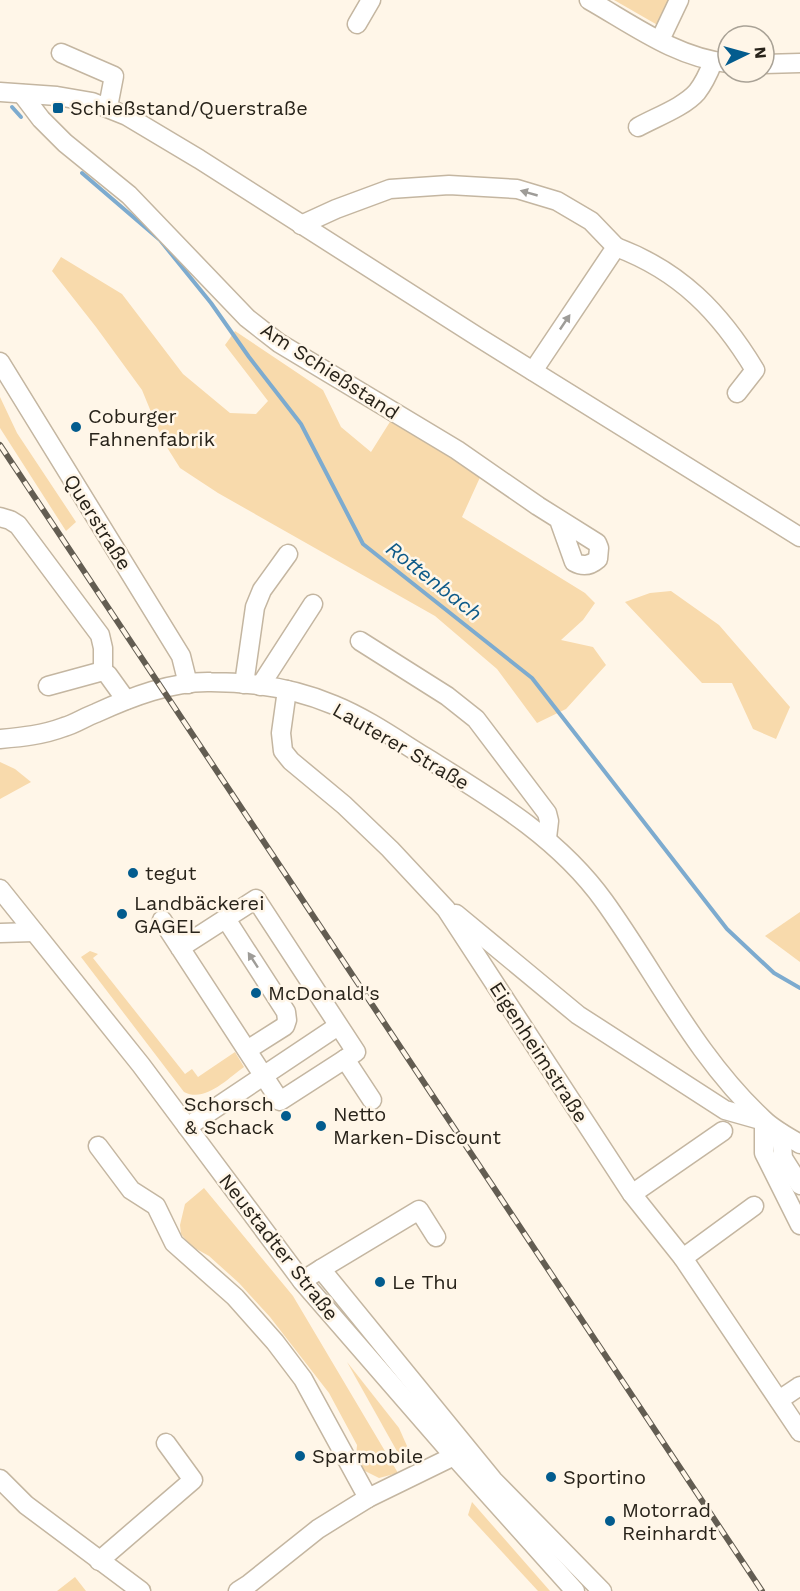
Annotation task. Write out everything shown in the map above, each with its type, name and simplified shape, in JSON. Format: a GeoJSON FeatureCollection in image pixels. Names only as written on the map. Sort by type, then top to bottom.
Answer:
{"type":"FeatureCollection","features":[{"type":"Feature","properties":{"kind":"street"},"geometry":{"type":"LineString","coordinates":[[357,24],[371,0]]}},
{"type":"Feature","properties":{"kind":"street"},"geometry":{"type":"LineString","coordinates":[[589,0],[682,52],[716,61]]}},
{"type":"Feature","properties":{"kind":"street"},"geometry":{"type":"LineString","coordinates":[[660,40],[679,0]]}},
{"type":"Feature","properties":{"kind":"street"},"geometry":{"type":"LineString","coordinates":[[61,53],[114,76],[108,107]]}},
{"type":"Feature","properties":{"kind":"street"},"geometry":{"type":"LineString","coordinates":[[776,64],[800,63]]}},
{"type":"Feature","properties":{"kind":"street"},"geometry":{"type":"LineString","coordinates":[[638,127],[688,100],[716,68]]}},
{"type":"Feature","properties":{"kind":"street"},"geometry":{"type":"LineString","coordinates":[[0,92],[57,96],[108,107],[199,159],[800,537]]}},
{"type":"Feature","properties":{"kind":"street","name":"Am Schießstand"},"geometry":{"type":"LineString","coordinates":[[22,94],[41,119],[65,143],[137,202],[247,318],[279,343],[457,450],[559,520]]}},
{"type":"Feature","properties":{"kind":"street"},"geometry":{"type":"LineString","coordinates":[[301,225],[390,189],[449,185],[517,189],[557,201],[591,221],[616,247],[644,258],[672,276],[698,296],[720,318],[755,370],[737,393]]}},
{"type":"Feature","properties":{"kind":"street"},"geometry":{"type":"LineString","coordinates":[[532,370],[616,247]]}},
{"type":"Feature","properties":{"kind":"street","name":"Querstraße"},"geometry":{"type":"LineString","coordinates":[[0,362],[181,656],[188,684]]}},
{"type":"Feature","properties":{"kind":"street"},"geometry":{"type":"LineString","coordinates":[[0,517],[18,525],[100,634],[103,648],[103,671]]}},
{"type":"Feature","properties":{"kind":"street"},"geometry":{"type":"LineString","coordinates":[[252,685],[255,607],[262,590],[288,554]]}},
{"type":"Feature","properties":{"kind":"street"},"geometry":{"type":"LineString","coordinates":[[252,685],[314,604]]}},
{"type":"Feature","properties":{"kind":"street"},"geometry":{"type":"LineString","coordinates":[[360,641],[447,696],[476,719],[547,813],[549,821],[547,838]]}},
{"type":"Feature","properties":{"kind":"street"},"geometry":{"type":"LineString","coordinates":[[48,686],[103,671]]}},
{"type":"Feature","properties":{"kind":"street"},"geometry":{"type":"LineString","coordinates":[[103,671],[126,700]]}},
{"type":"Feature","properties":{"kind":"street","name":"Lauterer Straße"},"geometry":{"type":"LineString","coordinates":[[0,740],[37,735],[65,727],[126,700],[188,684],[209,682],[287,690],[333,705],[382,731],[489,798],[547,838],[602,898],[694,1038],[730,1084],[764,1121],[800,1144]]}},
{"type":"Feature","properties":{"kind":"street","name":"Eigenheimstraße"},"geometry":{"type":"LineString","coordinates":[[287,690],[280,733],[283,751],[291,761],[344,805],[390,849],[446,909],[632,1194],[683,1258],[800,1432]]}},
{"type":"Feature","properties":{"kind":"street"},"geometry":{"type":"LineString","coordinates":[[162,920],[180,948],[264,1076],[280,1101],[356,1052],[256,899],[180,948]]}},
{"type":"Feature","properties":{"kind":"street","name":"Neustadter Straße"},"geometry":{"type":"LineString","coordinates":[[3,900],[34,932],[141,1065],[302,1281],[575,1591]]}},
{"type":"Feature","properties":{"kind":"street"},"geometry":{"type":"LineString","coordinates":[[446,909],[460,917],[578,1015],[725,1110],[764,1121],[764,1153],[800,1225]]}},
{"type":"Feature","properties":{"kind":"street"},"geometry":{"type":"LineString","coordinates":[[226,919],[286,1012],[285,1026],[247,1050]]}},
{"type":"Feature","properties":{"kind":"street"},"geometry":{"type":"LineString","coordinates":[[0,933],[34,932]]}},
{"type":"Feature","properties":{"kind":"street"},"geometry":{"type":"LineString","coordinates":[[187,1127],[338,1026]]}},
{"type":"Feature","properties":{"kind":"street"},"geometry":{"type":"LineString","coordinates":[[345,1059],[372,1100]]}},
{"type":"Feature","properties":{"kind":"street"},"geometry":{"type":"LineString","coordinates":[[632,1194],[723,1131]]}},
{"type":"Feature","properties":{"kind":"street"},"geometry":{"type":"LineString","coordinates":[[782,1133],[783,1158],[800,1185]]}},
{"type":"Feature","properties":{"kind":"street"},"geometry":{"type":"LineString","coordinates":[[98,1146],[131,1190],[156,1206],[174,1243],[235,1297],[275,1342],[303,1379],[368,1498]]}},
{"type":"Feature","properties":{"kind":"street"},"geometry":{"type":"LineString","coordinates":[[683,1258],[754,1206]]}},
{"type":"Feature","properties":{"kind":"street"},"geometry":{"type":"LineString","coordinates":[[302,1281],[419,1210],[435,1237]]}},
{"type":"Feature","properties":{"kind":"street"},"geometry":{"type":"LineString","coordinates":[[321,1269],[493,1480],[602,1591]]}},
{"type":"Feature","properties":{"kind":"street"},"geometry":{"type":"LineString","coordinates":[[779,1400],[800,1386]]}},
{"type":"Feature","properties":{"kind":"street"},"geometry":{"type":"LineString","coordinates":[[99,1561],[193,1480],[166,1443]]}},
{"type":"Feature","properties":{"kind":"street"},"geometry":{"type":"LineString","coordinates":[[238,1591],[318,1529],[368,1498],[454,1456]]}},
{"type":"Feature","properties":{"kind":"street"},"geometry":{"type":"LineString","coordinates":[[0,1479],[26,1505],[141,1591]]}},
{"type":"Feature","properties":{"kind":"shaded area"},"geometry":{"type":"Polygon","coordinates":[[[614,0],[674,0],[661,27],[614,0]]]}},
{"type":"Feature","properties":{"kind":"shaded area"},"geometry":{"type":"Polygon","coordinates":[[[61,257],[122,294],[183,374],[230,413],[256,414],[268,401],[225,345],[235,331],[323,390],[341,427],[371,452],[393,417],[482,473],[462,517],[585,593],[595,603],[583,620],[561,640],[593,647],[606,665],[566,709],[537,723],[497,669],[435,616],[218,493],[180,468],[163,441],[142,390],[52,271],[61,257]]]}},
{"type":"Feature","properties":{"kind":"shaded area"},"geometry":{"type":"Polygon","coordinates":[[[0,397],[17,433],[76,522],[66,531],[0,428],[0,397]]]}},
{"type":"Feature","properties":{"kind":"shaded area"},"geometry":{"type":"Polygon","coordinates":[[[671,591],[719,625],[790,707],[776,739],[753,729],[732,683],[702,683],[625,602],[650,593],[671,591]]]}},
{"type":"Feature","properties":{"kind":"shaded area"},"geometry":{"type":"Polygon","coordinates":[[[0,762],[15,769],[31,782],[0,799],[0,762]]]}},
{"type":"Feature","properties":{"kind":"shaded area"},"geometry":{"type":"Polygon","coordinates":[[[800,912],[800,962],[765,936],[800,912]]]}},
{"type":"Feature","properties":{"kind":"shaded area"},"geometry":{"type":"Polygon","coordinates":[[[90,951],[98,954],[93,958],[185,1074],[192,1069],[198,1077],[235,1052],[244,1067],[208,1092],[192,1095],[184,1092],[81,957],[90,951]]]}},
{"type":"Feature","properties":{"kind":"shaded area"},"geometry":{"type":"Polygon","coordinates":[[[204,1188],[293,1296],[398,1473],[379,1478],[363,1470],[356,1458],[357,1445],[329,1393],[270,1317],[239,1283],[209,1256],[191,1246],[181,1234],[180,1225],[185,1204],[204,1188]]]}},
{"type":"Feature","properties":{"kind":"shaded area"},"geometry":{"type":"Polygon","coordinates":[[[347,1362],[399,1428],[407,1446],[403,1462],[347,1362]]]}},
{"type":"Feature","properties":{"kind":"shaded area"},"geometry":{"type":"Polygon","coordinates":[[[472,1502],[550,1591],[538,1591],[468,1515],[472,1502]]]}},
{"type":"Feature","properties":{"kind":"shaded area"},"geometry":{"type":"Polygon","coordinates":[[[75,1577],[86,1591],[57,1591],[75,1577]]]}},
{"type":"Feature","properties":{"kind":"waterway","name":"Rottenbach"},"geometry":{"type":"LineString","coordinates":[[12,107],[21,117]]}},
{"type":"Feature","properties":{"kind":"waterway","name":"Rottenbach"},"geometry":{"type":"LineString","coordinates":[[82,173],[160,240],[211,303],[301,424],[363,544],[532,678],[727,929],[774,973],[800,988]]}},
{"type":"Feature","properties":{"kind":"railway"},"geometry":{"type":"LineString","coordinates":[[0,445],[762,1591]]}},
{"type":"Feature","properties":{"kind":"place","name":"Schießstand/Querstraße"},"geometry":{"type":"Point","coordinates":[58,108]}},
{"type":"Feature","properties":{"kind":"place","name":"Coburger Fahnenfabrik"},"geometry":{"type":"Point","coordinates":[76,427]}},
{"type":"Feature","properties":{"kind":"place","name":"tegut"},"geometry":{"type":"Point","coordinates":[133,873]}},
{"type":"Feature","properties":{"kind":"place","name":"Landbäckerei GAGEL"},"geometry":{"type":"Point","coordinates":[122,914]}},
{"type":"Feature","properties":{"kind":"place","name":"McDonald's"},"geometry":{"type":"Point","coordinates":[256,993]}},
{"type":"Feature","properties":{"kind":"place","name":"Schorsch & Schack"},"geometry":{"type":"Point","coordinates":[286,1116]}},
{"type":"Feature","properties":{"kind":"place","name":"Netto Marken-Discount"},"geometry":{"type":"Point","coordinates":[321,1126]}},
{"type":"Feature","properties":{"kind":"place","name":"Le Thu"},"geometry":{"type":"Point","coordinates":[380,1282]}},
{"type":"Feature","properties":{"kind":"place","name":"Sparmobile"},"geometry":{"type":"Point","coordinates":[300,1456]}},
{"type":"Feature","properties":{"kind":"place","name":"Sportino"},"geometry":{"type":"Point","coordinates":[551,1477]}},
{"type":"Feature","properties":{"kind":"place","name":"Motorrad Reinhardt"},"geometry":{"type":"Point","coordinates":[610,1521]}}]}
